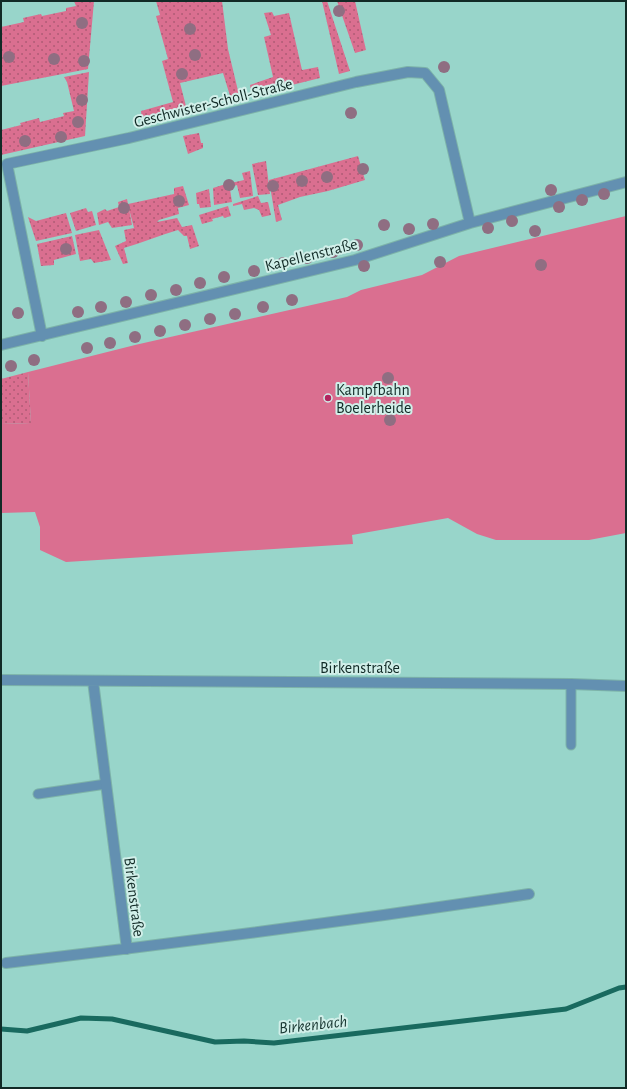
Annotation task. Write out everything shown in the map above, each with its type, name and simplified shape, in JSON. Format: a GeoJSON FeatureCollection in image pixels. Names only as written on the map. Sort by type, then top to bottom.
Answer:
{"type":"FeatureCollection","features":[{"type":"Feature","properties":{"kind":"street","name":"Geschwister-Scholl-Straße"},"geometry":{"type":"LineString","coordinates":[[42,336],[4,165],[129,138],[356,82],[408,72],[425,73],[439,90],[470,223]]}},
{"type":"Feature","properties":{"kind":"street","name":"Kapellenstraße"},"geometry":{"type":"LineString","coordinates":[[1,345],[354,260],[470,223],[626,182]]}},
{"type":"Feature","properties":{"kind":"street","name":"Birkenstraße"},"geometry":{"type":"LineString","coordinates":[[1,680],[571,684],[626,686]]}},
{"type":"Feature","properties":{"kind":"street","name":"Birkenstraße"},"geometry":{"type":"LineString","coordinates":[[93,681],[126,949]]}},
{"type":"Feature","properties":{"kind":"street","name":"Birkenstraße"},"geometry":{"type":"LineString","coordinates":[[6,963],[376,917],[529,894]]}},
{"type":"Feature","properties":{"kind":"lane"},"geometry":{"type":"LineString","coordinates":[[571,684],[571,745]]}},
{"type":"Feature","properties":{"kind":"lane"},"geometry":{"type":"LineString","coordinates":[[38,794],[106,784]]}},
{"type":"Feature","properties":{"kind":"shaded area"},"geometry":{"type":"Polygon","coordinates":[[[74,1],[94,1],[88,69],[1,86],[1,27],[24,22],[23,18],[66,11],[66,8],[76,6],[74,1]]]}},
{"type":"Feature","properties":{"kind":"shaded area"},"geometry":{"type":"Polygon","coordinates":[[[156,1],[222,1],[228,49],[240,99],[231,99],[223,73],[180,83],[187,110],[142,120],[141,111],[173,102],[162,61],[168,59],[156,16],[160,15],[156,1]]]}},
{"type":"Feature","properties":{"kind":"shaded area"},"geometry":{"type":"Polygon","coordinates":[[[322,1],[327,1],[350,71],[339,74],[322,1]]]}},
{"type":"Feature","properties":{"kind":"shaded area"},"geometry":{"type":"Polygon","coordinates":[[[337,1],[355,1],[366,50],[355,53],[337,1]]]}},
{"type":"Feature","properties":{"kind":"shaded area"},"geometry":{"type":"Polygon","coordinates":[[[272,12],[274,16],[289,13],[302,70],[318,67],[320,78],[252,95],[250,85],[273,77],[264,37],[271,35],[264,13],[272,12]]]}},
{"type":"Feature","properties":{"kind":"shaded area"},"geometry":{"type":"Polygon","coordinates":[[[89,72],[85,136],[1,155],[1,130],[21,125],[20,123],[39,118],[40,122],[64,116],[63,113],[74,111],[67,82],[64,77],[89,72]]]}},
{"type":"Feature","properties":{"kind":"shaded area"},"geometry":{"type":"Polygon","coordinates":[[[199,133],[201,143],[203,143],[203,148],[188,154],[183,136],[199,133]]]}},
{"type":"Feature","properties":{"kind":"shaded area"},"geometry":{"type":"Polygon","coordinates":[[[358,156],[365,180],[328,191],[300,197],[278,205],[282,220],[276,222],[269,180],[358,156]]]}},
{"type":"Feature","properties":{"kind":"shaded area"},"geometry":{"type":"Polygon","coordinates":[[[266,161],[270,194],[258,195],[252,164],[266,161]]]}},
{"type":"Feature","properties":{"kind":"shaded area"},"geometry":{"type":"Polygon","coordinates":[[[250,171],[253,196],[240,198],[237,185],[231,187],[231,183],[244,180],[242,173],[250,171]]]}},
{"type":"Feature","properties":{"kind":"shaded area"},"geometry":{"type":"Polygon","coordinates":[[[229,183],[232,202],[214,205],[213,188],[229,183]]]}},
{"type":"Feature","properties":{"kind":"shaded area"},"geometry":{"type":"Polygon","coordinates":[[[183,186],[189,205],[178,208],[179,214],[157,222],[177,218],[182,227],[192,225],[199,246],[190,249],[187,236],[184,236],[178,230],[124,248],[128,263],[123,264],[115,246],[126,241],[124,230],[134,228],[129,209],[132,225],[112,228],[108,222],[99,225],[97,213],[105,209],[107,211],[119,207],[118,202],[127,199],[128,204],[174,194],[174,188],[183,186]]]}},
{"type":"Feature","properties":{"kind":"shaded area"},"geometry":{"type":"Polygon","coordinates":[[[209,189],[211,207],[200,208],[199,204],[197,204],[196,193],[209,189]]]}},
{"type":"Feature","properties":{"kind":"shaded area"},"geometry":{"type":"Polygon","coordinates":[[[258,196],[261,203],[268,202],[271,215],[262,217],[259,210],[254,208],[244,210],[242,204],[233,206],[233,204],[258,196]]]}},
{"type":"Feature","properties":{"kind":"shaded area"},"geometry":{"type":"Polygon","coordinates":[[[228,206],[231,216],[224,218],[223,216],[212,219],[213,221],[202,224],[199,215],[228,206]]]}},
{"type":"Feature","properties":{"kind":"shaded area"},"geometry":{"type":"Polygon","coordinates":[[[86,208],[88,212],[92,211],[96,225],[76,231],[70,213],[86,208]]]}},
{"type":"Feature","properties":{"kind":"shaded area"},"geometry":{"type":"Polygon","coordinates":[[[66,213],[72,233],[36,241],[28,217],[36,221],[66,213]]]}},
{"type":"Feature","properties":{"kind":"shaded area","name":"Kampfbahn Boelerheide"},"geometry":{"type":"Polygon","coordinates":[[[626,216],[626,533],[589,540],[496,540],[477,534],[448,518],[352,535],[353,544],[66,562],[40,550],[40,527],[35,512],[1,513],[1,424],[31,423],[28,372],[135,345],[347,297],[361,290],[422,275],[459,256],[626,216]]]}},
{"type":"Feature","properties":{"kind":"shaded area"},"geometry":{"type":"Polygon","coordinates":[[[99,230],[111,260],[94,263],[91,259],[80,261],[75,235],[99,230]]]}},
{"type":"Feature","properties":{"kind":"shaded area"},"geometry":{"type":"Polygon","coordinates":[[[72,236],[76,254],[54,260],[54,265],[41,266],[37,244],[72,236]]]}},
{"type":"Feature","properties":{"kind":"shaded area"},"geometry":{"type":"Polygon","coordinates":[[[28,372],[31,423],[1,424],[1,379],[28,372]]]}},
{"type":"Feature","properties":{"kind":"waterway","name":"Birkenbach"},"geometry":{"type":"LineString","coordinates":[[1,1029],[27,1031],[81,1018],[112,1019],[215,1042],[244,1041],[274,1043],[566,1009],[619,988],[626,987]]}},
{"type":"Feature","properties":{"kind":"place","name":"Kampfbahn Boelerheide"},"geometry":{"type":"Point","coordinates":[328,398]}}]}
